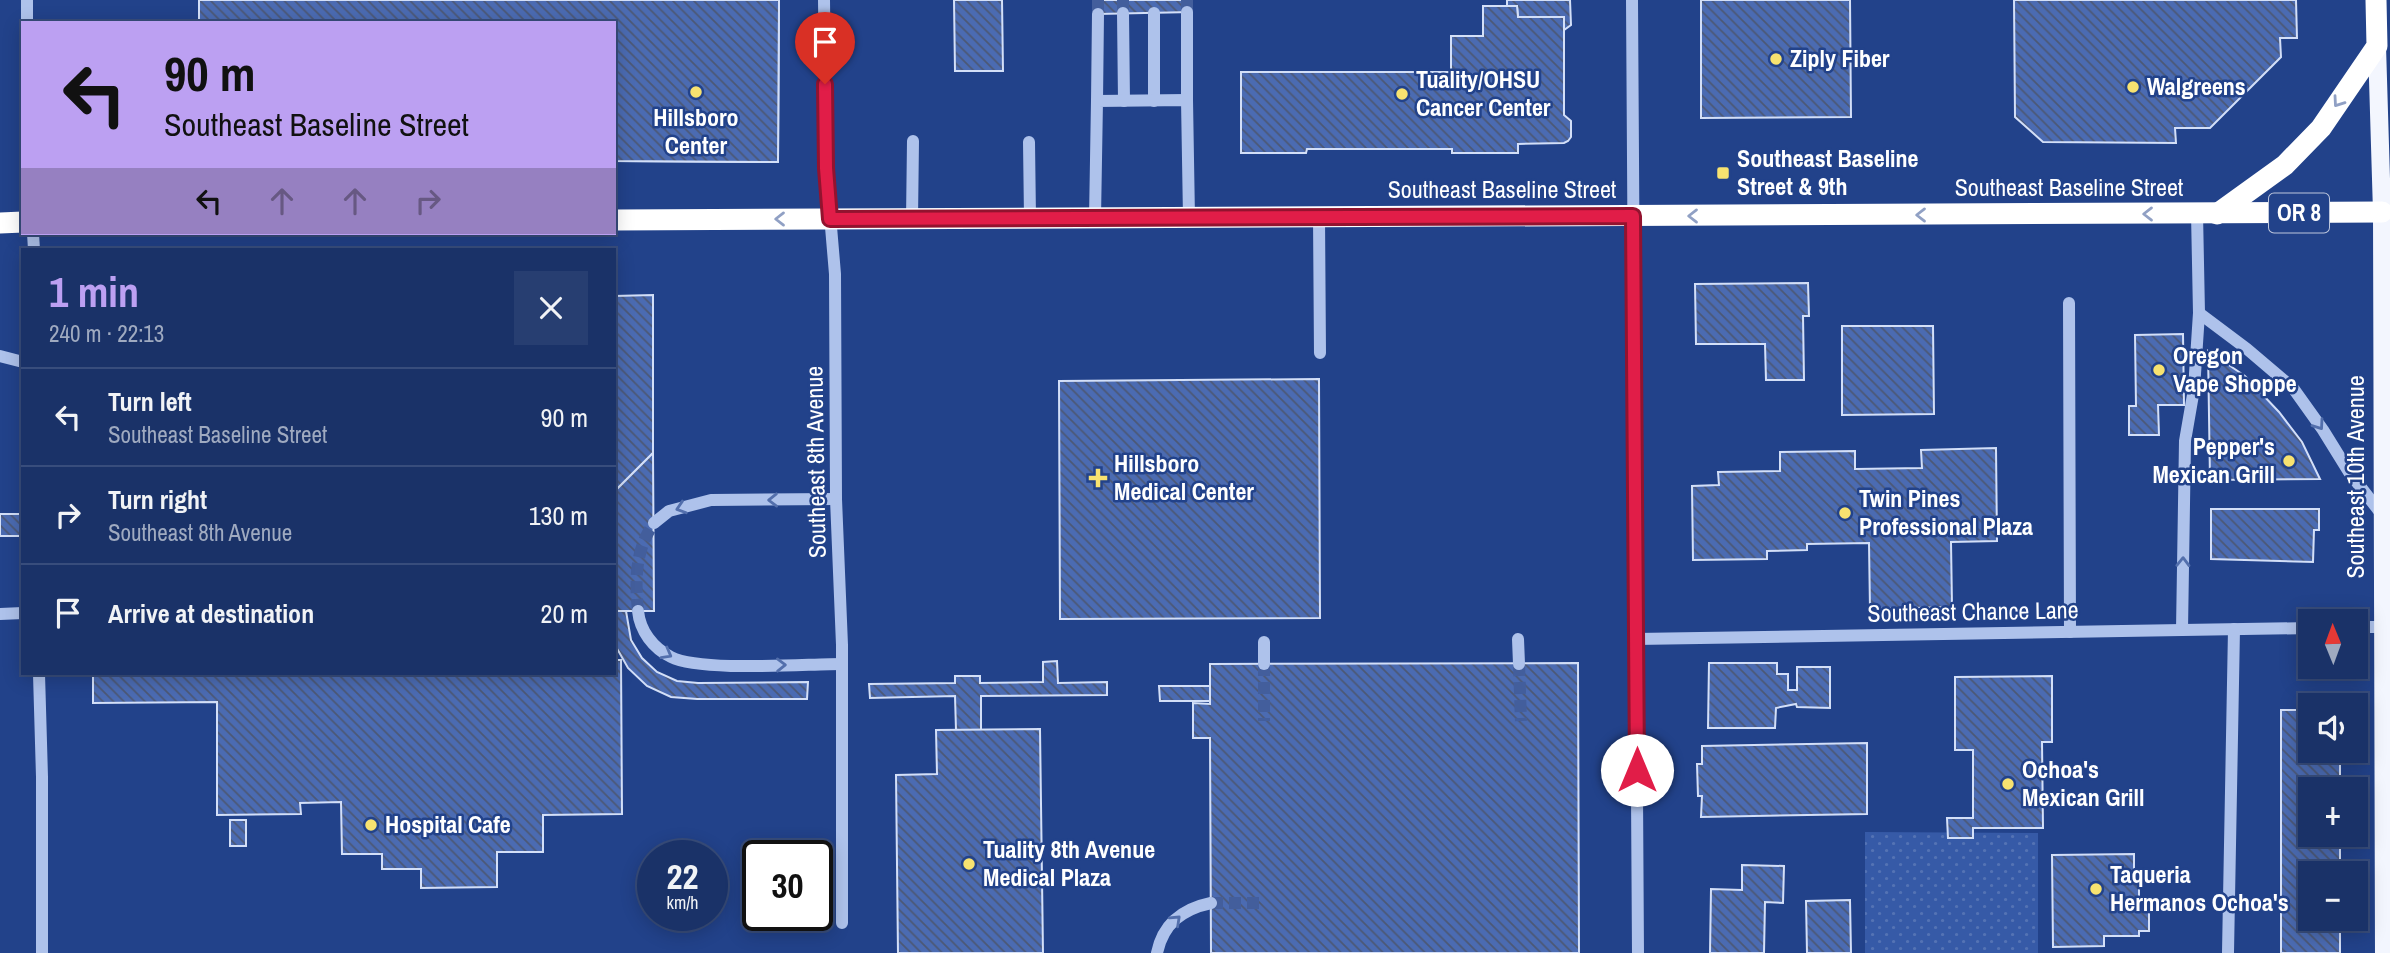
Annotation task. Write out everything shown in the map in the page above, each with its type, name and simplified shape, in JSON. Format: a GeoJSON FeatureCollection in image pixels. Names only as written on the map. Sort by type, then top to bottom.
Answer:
{"type":"FeatureCollection","features":[{"type":"Feature","properties":{"kind":"highway","name":"Southeast 10th Avenue"},"geometry":{"type":"LineString","coordinates":[[2376,0],[2377,46]]}},
{"type":"Feature","properties":{"kind":"highway"},"geometry":{"type":"LineString","coordinates":[[2207,214],[2285,165],[2320,128],[2377,46]]}},
{"type":"Feature","properties":{"kind":"highway","name":"Southeast Baseline Street"},"geometry":{"type":"LineString","coordinates":[[616,220],[2386,212]]}},
{"type":"Feature","properties":{"kind":"highway"},"geometry":{"type":"LineString","coordinates":[[0,223],[21,222]]}},
{"type":"Feature","properties":{"kind":"main road","name":"Southeast 10th Avenue"},"geometry":{"type":"LineString","coordinates":[[2377,46],[2386,212],[2383,516],[2384,953]]}},
{"type":"Feature","properties":{"kind":"street"},"geometry":{"type":"LineString","coordinates":[[27,0],[27,21]]}},
{"type":"Feature","properties":{"kind":"street","name":"Southeast 8th Avenue"},"geometry":{"type":"LineString","coordinates":[[824,0],[826,168],[835,274],[836,499],[842,664],[842,923]]}},
{"type":"Feature","properties":{"kind":"street"},"geometry":{"type":"LineString","coordinates":[[1632,0],[1638,953]]}},
{"type":"Feature","properties":{"kind":"street"},"geometry":{"type":"LineString","coordinates":[[1187,12],[1189,218]]}},
{"type":"Feature","properties":{"kind":"street"},"geometry":{"type":"LineString","coordinates":[[1124,13],[1124,101]]}},
{"type":"Feature","properties":{"kind":"street"},"geometry":{"type":"LineString","coordinates":[[1154,13],[1154,101]]}},
{"type":"Feature","properties":{"kind":"street"},"geometry":{"type":"LineString","coordinates":[[1095,218],[1098,14]]}},
{"type":"Feature","properties":{"kind":"street"},"geometry":{"type":"LineString","coordinates":[[1097,101],[1188,100]]}},
{"type":"Feature","properties":{"kind":"street"},"geometry":{"type":"LineString","coordinates":[[912,219],[913,141]]}},
{"type":"Feature","properties":{"kind":"street"},"geometry":{"type":"LineString","coordinates":[[1029,142],[1030,219]]}},
{"type":"Feature","properties":{"kind":"street"},"geometry":{"type":"LineString","coordinates":[[2182,630],[2185,440],[2194,389],[2207,214]]}},
{"type":"Feature","properties":{"kind":"street"},"geometry":{"type":"LineString","coordinates":[[1319,217],[1320,353]]}},
{"type":"Feature","properties":{"kind":"street"},"geometry":{"type":"LineString","coordinates":[[2069,303],[2070,632]]}},
{"type":"Feature","properties":{"kind":"street"},"geometry":{"type":"LineString","coordinates":[[2199,313],[2293,388],[2349,472],[2383,516]]}},
{"type":"Feature","properties":{"kind":"street"},"geometry":{"type":"LineString","coordinates":[[0,356],[21,361]]}},
{"type":"Feature","properties":{"kind":"street"},"geometry":{"type":"LineString","coordinates":[[654,523],[669,512],[711,500],[836,499]]}},
{"type":"Feature","properties":{"kind":"street"},"geometry":{"type":"LineString","coordinates":[[638,611],[645,635],[657,648],[671,658],[688,663],[842,664]]}},
{"type":"Feature","properties":{"kind":"street"},"geometry":{"type":"LineString","coordinates":[[0,614],[21,613]]}},
{"type":"Feature","properties":{"kind":"street"},"geometry":{"type":"LineString","coordinates":[[2368,627],[2383,627]]}},
{"type":"Feature","properties":{"kind":"street","name":"Southeast Chance Lane"},"geometry":{"type":"LineString","coordinates":[[1636,639],[2298,628]]}},
{"type":"Feature","properties":{"kind":"street"},"geometry":{"type":"LineString","coordinates":[[2228,953],[2234,629]]}},
{"type":"Feature","properties":{"kind":"street"},"geometry":{"type":"LineString","coordinates":[[1518,639],[1519,664]]}},
{"type":"Feature","properties":{"kind":"street"},"geometry":{"type":"LineString","coordinates":[[1264,642],[1264,664]]}},
{"type":"Feature","properties":{"kind":"street"},"geometry":{"type":"LineString","coordinates":[[39,675],[42,953]]}},
{"type":"Feature","properties":{"kind":"street"},"geometry":{"type":"LineString","coordinates":[[1157,953],[1163,933],[1175,918],[1192,907],[1211,903]]}},
{"type":"Feature","properties":{"kind":"shaded area"},"geometry":{"type":"Polygon","coordinates":[[[1865,832],[2038,833],[2038,953],[1865,953],[1865,832]]]}},
{"type":"Feature","properties":{"kind":"building","name":"Hillsboro Center"},"geometry":{"type":"Polygon","coordinates":[[[199,0],[779,0],[778,162],[616,161],[616,21],[199,21],[199,0]]]}},
{"type":"Feature","properties":{"kind":"building","name":"Hillsboro Center"},"geometry":{"type":"Polygon","coordinates":[[[199,0],[779,0],[778,162],[616,161],[616,21],[199,21],[199,0]]]}},
{"type":"Feature","properties":{"kind":"building"},"geometry":{"type":"Polygon","coordinates":[[[954,0],[1002,0],[1003,71],[955,71],[954,0]]]}},
{"type":"Feature","properties":{"kind":"building"},"geometry":{"type":"Polygon","coordinates":[[[1098,0],[1192,0],[1192,12],[1098,14],[1098,0]]]}},
{"type":"Feature","properties":{"kind":"building"},"geometry":{"type":"Polygon","coordinates":[[[1507,0],[1570,0],[1571,25],[1564,30],[1564,17],[1518,17],[1517,6],[1507,6],[1507,0]]]}},
{"type":"Feature","properties":{"kind":"building","name":"Ziply Fiber"},"geometry":{"type":"Polygon","coordinates":[[[1701,0],[1850,0],[1851,117],[1701,118],[1701,0]]]}},
{"type":"Feature","properties":{"kind":"building","name":"Walgreens"},"geometry":{"type":"Polygon","coordinates":[[[2014,0],[2296,0],[2297,38],[2280,38],[2281,57],[2210,128],[2175,128],[2176,143],[2043,142],[2015,117],[2014,0]]]}},
{"type":"Feature","properties":{"kind":"building","name":"Tuality/OHSU Cancer Center"},"geometry":{"type":"Polygon","coordinates":[[[1483,6],[1517,6],[1518,17],[1564,17],[1564,115],[1571,121],[1571,137],[1568,141],[1518,144],[1518,153],[1452,153],[1452,149],[1307,149],[1306,153],[1241,153],[1241,72],[1451,72],[1451,36],[1483,36],[1483,6]]]}},
{"type":"Feature","properties":{"kind":"building"},"geometry":{"type":"Polygon","coordinates":[[[179,20],[179,21],[95,21],[179,20]]]}},
{"type":"Feature","properties":{"kind":"building"},"geometry":{"type":"Polygon","coordinates":[[[1808,283],[1809,316],[1803,316],[1804,380],[1766,380],[1765,344],[1696,344],[1695,284],[1808,283]]]}},
{"type":"Feature","properties":{"kind":"building"},"geometry":{"type":"Polygon","coordinates":[[[653,295],[653,453],[616,490],[616,296],[653,295]]]}},
{"type":"Feature","properties":{"kind":"building"},"geometry":{"type":"Polygon","coordinates":[[[1842,326],[1933,326],[1934,414],[1842,415],[1842,326]]]}},
{"type":"Feature","properties":{"kind":"building","name":"Oregon Vape Shoppe"},"geometry":{"type":"Polygon","coordinates":[[[2183,334],[2184,405],[2158,405],[2159,435],[2129,435],[2129,406],[2136,406],[2135,335],[2183,334]]]}},
{"type":"Feature","properties":{"kind":"building"},"geometry":{"type":"Polygon","coordinates":[[[2208,351],[2245,376],[2279,412],[2302,442],[2320,479],[2210,480],[2208,351]]]}},
{"type":"Feature","properties":{"kind":"building"},"geometry":{"type":"Polygon","coordinates":[[[1319,379],[1320,618],[1060,619],[1059,381],[1319,379]]]}},
{"type":"Feature","properties":{"kind":"building","name":"Twin Pines Professional Plaza"},"geometry":{"type":"Polygon","coordinates":[[[1996,448],[1997,541],[1951,542],[1952,607],[1870,609],[1869,543],[1807,544],[1807,550],[1767,551],[1767,559],[1693,560],[1692,486],[1719,485],[1718,472],[1780,471],[1780,452],[1855,451],[1855,469],[1922,468],[1921,450],[1996,448]]]}},
{"type":"Feature","properties":{"kind":"building"},"geometry":{"type":"Polygon","coordinates":[[[653,453],[654,611],[616,611],[616,490],[653,453]]]}},
{"type":"Feature","properties":{"kind":"building"},"geometry":{"type":"Polygon","coordinates":[[[2211,509],[2319,509],[2319,530],[2314,530],[2313,562],[2211,559],[2211,509]]]}},
{"type":"Feature","properties":{"kind":"building"},"geometry":{"type":"Polygon","coordinates":[[[0,514],[21,514],[21,536],[0,536],[0,514]]]}},
{"type":"Feature","properties":{"kind":"building"},"geometry":{"type":"Polygon","coordinates":[[[616,611],[626,611],[631,640],[642,658],[657,672],[677,681],[698,683],[808,682],[807,699],[671,697],[647,686],[628,668],[616,647],[616,611]]]}},
{"type":"Feature","properties":{"kind":"building"},"geometry":{"type":"Polygon","coordinates":[[[616,660],[621,660],[622,814],[543,815],[543,852],[497,852],[497,887],[421,888],[421,869],[382,869],[382,854],[342,854],[341,802],[300,803],[301,814],[217,815],[217,702],[93,703],[93,675],[616,675],[616,660]]]}},
{"type":"Feature","properties":{"kind":"building"},"geometry":{"type":"Polygon","coordinates":[[[1057,661],[1058,683],[1107,682],[1107,695],[981,696],[981,730],[956,730],[955,696],[870,698],[869,684],[955,683],[955,676],[980,676],[980,683],[1043,682],[1043,662],[1057,661]]]}},
{"type":"Feature","properties":{"kind":"building"},"geometry":{"type":"Polygon","coordinates":[[[1578,663],[1579,953],[1211,953],[1210,738],[1193,738],[1193,703],[1210,704],[1210,664],[1578,663]]]}},
{"type":"Feature","properties":{"kind":"building"},"geometry":{"type":"Polygon","coordinates":[[[1709,663],[1777,663],[1777,674],[1788,674],[1788,690],[1797,690],[1797,667],[1830,667],[1830,708],[1797,707],[1796,704],[1776,708],[1775,728],[1708,728],[1709,663]]]}},
{"type":"Feature","properties":{"kind":"building","name":"Ochoa's Mexican Grill"},"geometry":{"type":"Polygon","coordinates":[[[2052,676],[2052,742],[2042,742],[2043,828],[1973,828],[1973,838],[1948,838],[1947,818],[1973,818],[1973,750],[1955,750],[1955,677],[2052,676]]]}},
{"type":"Feature","properties":{"kind":"building"},"geometry":{"type":"Polygon","coordinates":[[[1159,686],[1210,686],[1210,701],[1160,701],[1159,686]]]}},
{"type":"Feature","properties":{"kind":"building"},"geometry":{"type":"Polygon","coordinates":[[[2281,710],[2298,710],[2298,763],[2340,763],[2340,777],[2298,777],[2298,847],[2340,847],[2340,861],[2298,861],[2298,931],[2340,931],[2340,953],[2281,953],[2281,710]]]}},
{"type":"Feature","properties":{"kind":"building","name":"Tuality 8th Avenue Medical Plaza"},"geometry":{"type":"Polygon","coordinates":[[[1040,729],[1043,953],[898,953],[896,775],[937,774],[936,730],[1040,729]]]}},
{"type":"Feature","properties":{"kind":"building"},"geometry":{"type":"Polygon","coordinates":[[[1867,743],[1867,814],[1701,817],[1702,796],[1698,796],[1697,764],[1702,764],[1702,746],[1867,743]]]}},
{"type":"Feature","properties":{"kind":"building"},"geometry":{"type":"Polygon","coordinates":[[[230,820],[246,820],[246,846],[230,846],[230,820]]]}},
{"type":"Feature","properties":{"kind":"building","name":"Taqueria Hermanos Ochoa's"},"geometry":{"type":"Polygon","coordinates":[[[2134,854],[2134,869],[2139,870],[2139,909],[2149,909],[2149,931],[2139,931],[2139,936],[2104,936],[2104,946],[2053,947],[2052,855],[2134,854]]]}},
{"type":"Feature","properties":{"kind":"building"},"geometry":{"type":"Polygon","coordinates":[[[1742,865],[1784,866],[1783,903],[1765,902],[1764,953],[1710,953],[1711,889],[1742,890],[1742,865]]]}},
{"type":"Feature","properties":{"kind":"building"},"geometry":{"type":"Polygon","coordinates":[[[1850,900],[1851,953],[1807,953],[1806,901],[1850,900]]]}},
{"type":"Feature","properties":{"kind":"tunnel"},"geometry":{"type":"LineString","coordinates":[[1098,0],[1098,14]]}},
{"type":"Feature","properties":{"kind":"tunnel"},"geometry":{"type":"LineString","coordinates":[[1123,0],[1123,13]]}},
{"type":"Feature","properties":{"kind":"tunnel"},"geometry":{"type":"LineString","coordinates":[[1187,0],[1187,12]]}},
{"type":"Feature","properties":{"kind":"tunnel"},"geometry":{"type":"LineString","coordinates":[[638,611],[638,565],[643,544],[654,523]]}},
{"type":"Feature","properties":{"kind":"tunnel"},"geometry":{"type":"LineString","coordinates":[[1264,664],[1264,721]]}},
{"type":"Feature","properties":{"kind":"tunnel"},"geometry":{"type":"LineString","coordinates":[[1519,664],[1521,721]]}},
{"type":"Feature","properties":{"kind":"tunnel"},"geometry":{"type":"LineString","coordinates":[[1211,903],[1265,903]]}},
{"type":"Feature","properties":{"kind":"place","name":"Ziply Fiber"},"geometry":{"type":"Point","coordinates":[1776,59]}},
{"type":"Feature","properties":{"kind":"place","name":"Walgreens"},"geometry":{"type":"Point","coordinates":[2133,87]}},
{"type":"Feature","properties":{"kind":"place","name":"Hillsboro Center"},"geometry":{"type":"Point","coordinates":[696,92]}},
{"type":"Feature","properties":{"kind":"place","name":"Tuality/OHSU Cancer Center"},"geometry":{"type":"Point","coordinates":[1402,94]}},
{"type":"Feature","properties":{"kind":"place","name":"Southeast Baseline Street & 9th"},"geometry":{"type":"Point","coordinates":[1723,173]}},
{"type":"Feature","properties":{"kind":"place","name":"Oregon Vape Shoppe"},"geometry":{"type":"Point","coordinates":[2159,370]}},
{"type":"Feature","properties":{"kind":"place","name":"Pepper's Mexican Grill"},"geometry":{"type":"Point","coordinates":[2289,461]}},
{"type":"Feature","properties":{"kind":"place","name":"Hillsboro Medical Center"},"geometry":{"type":"Point","coordinates":[1098,478]}},
{"type":"Feature","properties":{"kind":"place","name":"Twin Pines Professional Plaza"},"geometry":{"type":"Point","coordinates":[1845,513]}},
{"type":"Feature","properties":{"kind":"place","name":"Ochoa's Mexican Grill"},"geometry":{"type":"Point","coordinates":[2008,784]}},
{"type":"Feature","properties":{"kind":"place","name":"Hospital Cafe"},"geometry":{"type":"Point","coordinates":[371,825]}},
{"type":"Feature","properties":{"kind":"place","name":"Tuality 8th Avenue Medical Plaza"},"geometry":{"type":"Point","coordinates":[969,864]}},
{"type":"Feature","properties":{"kind":"place","name":"Taqueria Hermanos Ochoa's"},"geometry":{"type":"Point","coordinates":[2096,889]}},
{"type":"Feature","properties":{"kind":"route"},"geometry":{"type":"LineString","coordinates":[[825,84],[826,168],[830,219],[1633,216],[1637,770]]}}]}
